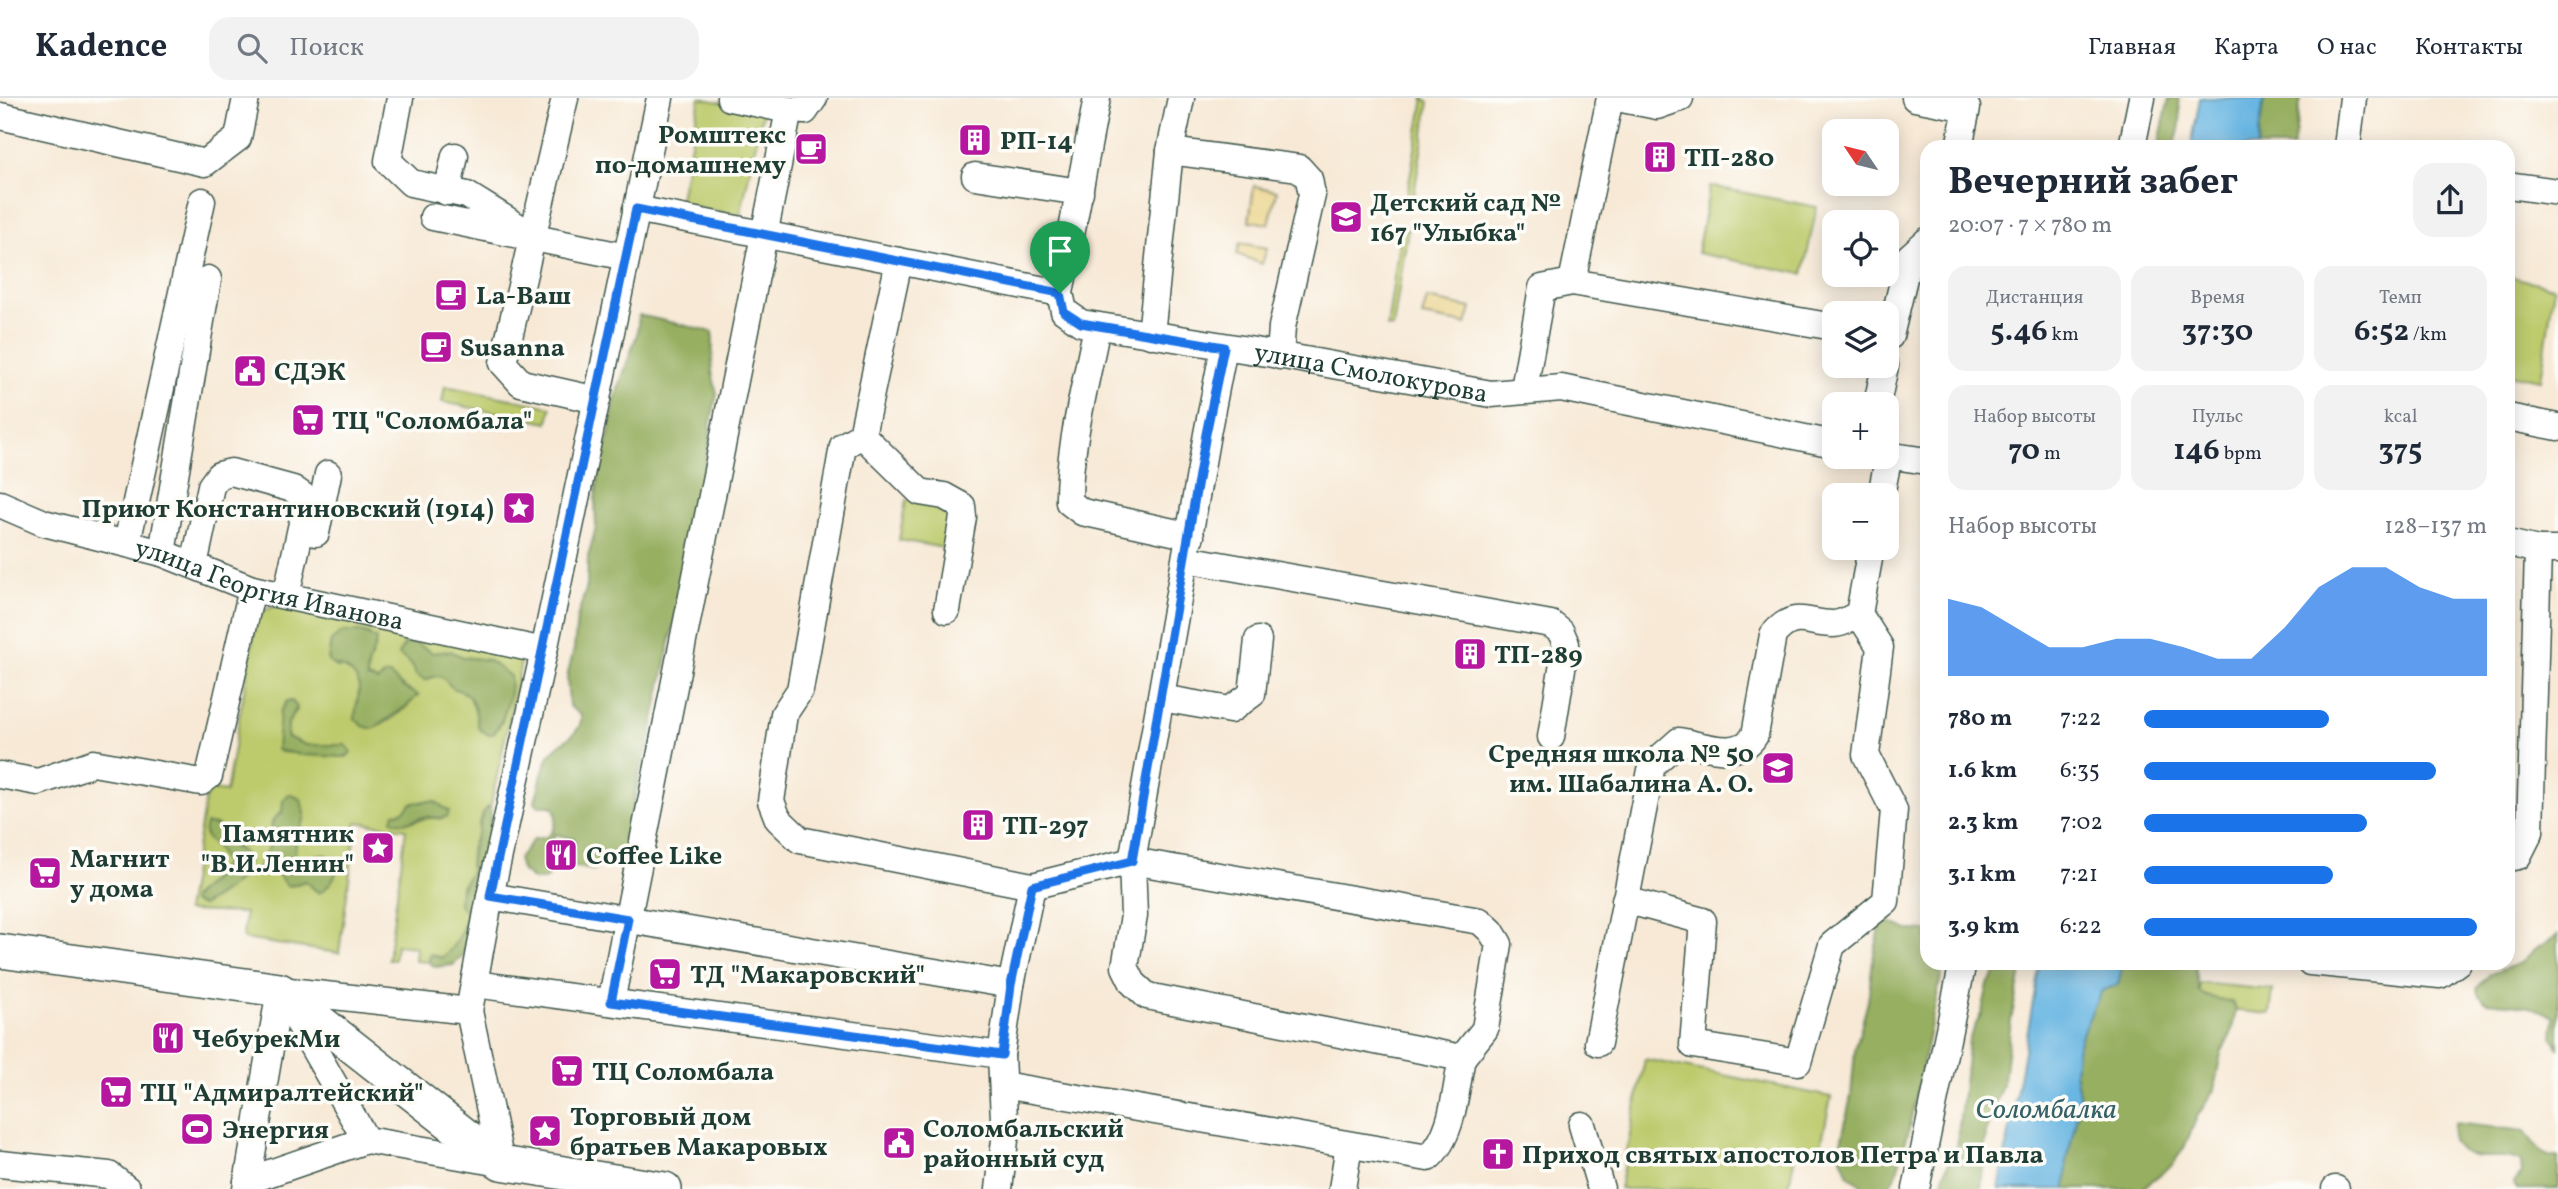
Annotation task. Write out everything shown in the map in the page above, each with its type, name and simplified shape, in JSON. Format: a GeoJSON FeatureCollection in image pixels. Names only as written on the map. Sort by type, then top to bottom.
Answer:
{"type":"FeatureCollection","features":[{"type":"Feature","properties":{"kind":"main road"},"geometry":{"type":"LineString","coordinates":[[0,951],[280,990],[501,1163],[665,1189]]}},
{"type":"Feature","properties":{"kind":"street"},"geometry":{"type":"LineString","coordinates":[[0,116],[205,163],[238,138],[246,98]]}},
{"type":"Feature","properties":{"kind":"street"},"geometry":{"type":"LineString","coordinates":[[400,98],[388,161],[411,183],[467,195],[533,236]]}},
{"type":"Feature","properties":{"kind":"street"},"geometry":{"type":"LineString","coordinates":[[565,98],[503,363],[521,383],[597,400]]}},
{"type":"Feature","properties":{"kind":"street"},"geometry":{"type":"LineString","coordinates":[[246,1185],[366,1140],[501,1163],[469,1011],[490,896],[660,98]]}},
{"type":"Feature","properties":{"kind":"street"},"geometry":{"type":"LineString","coordinates":[[730,98],[804,111],[814,98]]}},
{"type":"Feature","properties":{"kind":"street"},"geometry":{"type":"LineString","coordinates":[[636,209],[1060,293],[1097,98]]}},
{"type":"Feature","properties":{"kind":"street"},"geometry":{"type":"LineString","coordinates":[[1152,335],[1170,150],[1181,98]]}},
{"type":"Feature","properties":{"kind":"street"},"geometry":{"type":"LineString","coordinates":[[1572,282],[1610,98]]}},
{"type":"Feature","properties":{"kind":"street"},"geometry":{"type":"LineString","coordinates":[[1618,98],[1657,106],[1680,98]]}},
{"type":"Feature","properties":{"kind":"street"},"geometry":{"type":"LineString","coordinates":[[1915,98],[1967,108],[1960,140]]}},
{"type":"Feature","properties":{"kind":"street"},"geometry":{"type":"LineString","coordinates":[[2133,140],[2142,98]]}},
{"type":"Feature","properties":{"kind":"street"},"geometry":{"type":"LineString","coordinates":[[2348,140],[2353,98]]}},
{"type":"Feature","properties":{"kind":"street"},"geometry":{"type":"LineString","coordinates":[[611,1002],[789,110]]}},
{"type":"Feature","properties":{"kind":"street"},"geometry":{"type":"LineString","coordinates":[[1170,150],[1299,168],[1309,179],[1312,195],[1282,327],[1280,356]]}},
{"type":"Feature","properties":{"kind":"street"},"geometry":{"type":"LineString","coordinates":[[447,192],[456,156]]}},
{"type":"Feature","properties":{"kind":"street"},"geometry":{"type":"LineString","coordinates":[[975,176],[1080,192]]}},
{"type":"Feature","properties":{"kind":"street"},"geometry":{"type":"LineString","coordinates":[[2515,186],[2558,192]]}},
{"type":"Feature","properties":{"kind":"street"},"geometry":{"type":"LineString","coordinates":[[127,543],[202,201]]}},
{"type":"Feature","properties":{"kind":"street"},"geometry":{"type":"LineString","coordinates":[[433,218],[533,236],[626,257]]}},
{"type":"Feature","properties":{"kind":"street"},"geometry":{"type":"LineString","coordinates":[[1898,301],[1909,257],[1920,247]]}},
{"type":"Feature","properties":{"kind":"street"},"geometry":{"type":"LineString","coordinates":[[899,261],[862,435],[844,446],[800,690],[784,714],[771,801],[778,819],[800,840],[1032,886],[1132,861],[1480,921],[1491,931],[1499,944],[1485,1029],[1462,1058],[1447,1133],[1439,1149],[1428,1158],[1003,1085]]}},
{"type":"Feature","properties":{"kind":"street"},"geometry":{"type":"LineString","coordinates":[[162,553],[208,279]]}},
{"type":"Feature","properties":{"kind":"street"},"geometry":{"type":"LineString","coordinates":[[1524,389],[1542,288],[1572,282],[1822,325]]}},
{"type":"Feature","properties":{"kind":"street","name":"улица Смолокурова"},"geometry":{"type":"LineString","coordinates":[[1060,293],[1064,312],[1081,323],[1491,394],[1524,389],[1561,388],[1822,442]]}},
{"type":"Feature","properties":{"kind":"street"},"geometry":{"type":"LineString","coordinates":[[1097,326],[1080,411],[1069,502],[1082,512],[1188,548],[1551,624],[1561,632],[1566,644],[1551,737]]}},
{"type":"Feature","properties":{"kind":"street"},"geometry":{"type":"LineString","coordinates":[[1224,347],[1206,434],[1132,861],[1134,916],[1125,967],[1133,983],[1147,996],[1462,1058]]}},
{"type":"Feature","properties":{"kind":"street"},"geometry":{"type":"LineString","coordinates":[[2515,418],[2558,427]]}},
{"type":"Feature","properties":{"kind":"street"},"geometry":{"type":"LineString","coordinates":[[862,435],[920,492],[944,496],[962,506],[963,517],[947,610]]}},
{"type":"Feature","properties":{"kind":"street"},"geometry":{"type":"LineString","coordinates":[[1899,457],[1920,460]]}},
{"type":"Feature","properties":{"kind":"street"},"geometry":{"type":"LineString","coordinates":[[194,565],[211,486],[219,475],[231,472],[293,489],[303,496],[306,505],[294,598]]}},
{"type":"Feature","properties":{"kind":"street"},"geometry":{"type":"LineString","coordinates":[[294,598],[328,474]]}},
{"type":"Feature","properties":{"kind":"street","name":"улица Георгия Иванова"},"geometry":{"type":"LineString","coordinates":[[0,504],[44,523],[162,553],[252,589],[544,651]]}},
{"type":"Feature","properties":{"kind":"street"},"geometry":{"type":"LineString","coordinates":[[2515,544],[2548,550],[2530,832],[2515,854]]}},
{"type":"Feature","properties":{"kind":"street"},"geometry":{"type":"LineString","coordinates":[[1626,900],[1703,921],[1693,1045],[1798,1062],[1832,945],[1886,901],[1894,810],[1866,755],[1880,648],[1859,614],[1869,560]]}},
{"type":"Feature","properties":{"kind":"street"},"geometry":{"type":"LineString","coordinates":[[0,775],[38,782],[93,763],[201,782],[209,776],[252,589]]}},
{"type":"Feature","properties":{"kind":"street"},"geometry":{"type":"LineString","coordinates":[[1598,1042],[1652,765],[1678,741],[1734,751],[1749,745],[1755,735],[1773,635],[1782,624],[1795,618],[1836,625],[1859,614]]}},
{"type":"Feature","properties":{"kind":"street"},"geometry":{"type":"LineString","coordinates":[[1161,698],[1230,710],[1252,694],[1258,639]]}},
{"type":"Feature","properties":{"kind":"street"},"geometry":{"type":"LineString","coordinates":[[999,1189],[1005,1140],[1002,1055],[1011,985],[1032,886]]}},
{"type":"Feature","properties":{"kind":"street"},"geometry":{"type":"LineString","coordinates":[[490,896],[1011,985]]}},
{"type":"Feature","properties":{"kind":"street"},"geometry":{"type":"LineString","coordinates":[[1916,1189],[1961,970]]}},
{"type":"Feature","properties":{"kind":"street"},"geometry":{"type":"LineString","coordinates":[[2390,970],[2440,975],[2447,970]]}},
{"type":"Feature","properties":{"kind":"street"},"geometry":{"type":"LineString","coordinates":[[475,984],[1002,1055]]}},
{"type":"Feature","properties":{"kind":"street"},"geometry":{"type":"LineString","coordinates":[[280,990],[469,1011]]}},
{"type":"Feature","properties":{"kind":"street"},"geometry":{"type":"LineString","coordinates":[[280,990],[366,1140]]}},
{"type":"Feature","properties":{"kind":"street"},"geometry":{"type":"LineString","coordinates":[[246,1185],[280,990]]}},
{"type":"Feature","properties":{"kind":"street"},"geometry":{"type":"LineString","coordinates":[[1582,1125],[1601,1189]]}},
{"type":"Feature","properties":{"kind":"street"},"geometry":{"type":"LineString","coordinates":[[1342,1189],[1349,1145]]}},
{"type":"Feature","properties":{"kind":"street"},"geometry":{"type":"LineString","coordinates":[[0,1164],[109,1175],[127,1189]]}},
{"type":"Feature","properties":{"kind":"green space"},"geometry":{"type":"Polygon","coordinates":[[[700,98],[763,111],[740,216],[679,203],[700,98]]]}},
{"type":"Feature","properties":{"kind":"green space"},"geometry":{"type":"Polygon","coordinates":[[[1424,98],[1429,102],[1413,201],[1406,200],[1424,98]]]}},
{"type":"Feature","properties":{"kind":"green space"},"geometry":{"type":"Polygon","coordinates":[[[2169,98],[2178,98],[2180,117],[2176,140],[2160,140],[2169,98]]]}},
{"type":"Feature","properties":{"kind":"green space"},"geometry":{"type":"Polygon","coordinates":[[[2264,98],[2301,98],[2294,140],[2258,140],[2264,98]]]}},
{"type":"Feature","properties":{"kind":"green space"},"geometry":{"type":"Polygon","coordinates":[[[1710,186],[1817,207],[1803,274],[1697,253],[1710,186]]]}},
{"type":"Feature","properties":{"kind":"green space"},"geometry":{"type":"Polygon","coordinates":[[[1401,228],[1408,229],[1393,328],[1387,327],[1401,228]]]}},
{"type":"Feature","properties":{"kind":"green space"},"geometry":{"type":"Polygon","coordinates":[[[2515,278],[2554,287],[2541,380],[2515,375],[2515,278]]]}},
{"type":"Feature","properties":{"kind":"green space"},"geometry":{"type":"Polygon","coordinates":[[[639,315],[713,332],[712,372],[717,394],[710,426],[711,436],[701,503],[690,536],[650,740],[639,774],[630,825],[632,850],[627,859],[613,853],[594,870],[568,866],[575,839],[554,834],[548,877],[534,880],[521,870],[518,859],[534,839],[546,837],[554,827],[554,809],[552,806],[539,806],[535,802],[536,797],[551,753],[579,728],[581,722],[581,715],[569,706],[567,677],[574,649],[577,618],[587,586],[588,557],[596,527],[595,499],[601,463],[614,401],[637,334],[639,315]]]}},
{"type":"Feature","properties":{"kind":"green space"},"geometry":{"type":"Polygon","coordinates":[[[445,386],[551,407],[548,423],[442,402],[445,386]]]}},
{"type":"Feature","properties":{"kind":"green space"},"geometry":{"type":"Polygon","coordinates":[[[906,500],[951,508],[944,548],[899,540],[906,500]]]}},
{"type":"Feature","properties":{"kind":"green space"},"geometry":{"type":"Polygon","coordinates":[[[278,605],[522,658],[490,809],[488,807],[479,823],[471,848],[470,874],[461,886],[459,904],[466,912],[464,925],[455,944],[441,958],[430,954],[429,962],[415,961],[416,947],[396,945],[394,960],[388,960],[406,829],[357,822],[339,953],[243,939],[245,913],[186,911],[207,789],[226,792],[256,624],[264,610],[278,605]],[[360,632],[331,641],[328,661],[337,668],[344,667],[359,684],[355,719],[370,728],[376,727],[396,716],[417,695],[385,675],[378,681],[367,678],[369,657],[376,646],[369,634],[360,632]],[[421,646],[407,661],[425,680],[442,676],[455,689],[464,692],[472,702],[478,724],[493,734],[502,722],[507,701],[488,660],[462,657],[450,651],[433,653],[421,646]],[[287,701],[280,712],[280,752],[347,757],[346,745],[306,745],[287,737],[288,723],[297,710],[291,701],[287,701]],[[434,801],[411,805],[405,809],[401,822],[441,819],[449,811],[434,801]],[[283,806],[282,813],[272,824],[269,847],[259,868],[276,864],[281,879],[292,886],[305,881],[316,891],[334,877],[337,871],[331,857],[320,855],[302,859],[295,854],[296,836],[305,814],[303,810],[283,806]],[[217,825],[215,846],[225,863],[215,877],[192,898],[202,906],[229,888],[245,871],[243,852],[217,825]]]}},
{"type":"Feature","properties":{"kind":"green space"},"geometry":{"type":"Polygon","coordinates":[[[343,632],[360,632],[376,639],[367,678],[378,681],[385,675],[390,675],[404,688],[418,695],[373,729],[363,726],[355,719],[358,681],[346,669],[328,661],[331,641],[343,632]]]}},
{"type":"Feature","properties":{"kind":"green space"},"geometry":{"type":"Polygon","coordinates":[[[405,644],[417,644],[433,653],[450,651],[463,657],[488,660],[510,676],[507,706],[493,734],[487,734],[478,728],[470,698],[462,691],[453,688],[441,676],[425,680],[416,675],[412,665],[398,654],[405,644]]]}},
{"type":"Feature","properties":{"kind":"green space"},"geometry":{"type":"Polygon","coordinates":[[[287,701],[292,701],[297,707],[288,723],[287,737],[306,745],[346,745],[351,751],[350,754],[344,757],[302,755],[277,750],[280,712],[287,701]]]}},
{"type":"Feature","properties":{"kind":"green space"},"geometry":{"type":"Polygon","coordinates":[[[289,794],[301,799],[305,818],[296,836],[295,854],[302,859],[323,854],[338,863],[332,880],[319,893],[305,881],[288,886],[281,879],[276,864],[265,870],[259,868],[271,842],[272,824],[282,813],[283,801],[289,794]]]}},
{"type":"Feature","properties":{"kind":"green space"},"geometry":{"type":"Polygon","coordinates":[[[434,801],[449,811],[447,817],[424,817],[404,823],[392,820],[394,813],[402,812],[412,803],[434,801]]]}},
{"type":"Feature","properties":{"kind":"green space"},"geometry":{"type":"Polygon","coordinates":[[[488,807],[491,811],[487,858],[482,878],[474,891],[475,913],[463,955],[453,965],[435,967],[429,962],[430,954],[441,958],[446,954],[455,944],[464,925],[466,912],[459,904],[460,895],[470,874],[474,844],[488,807]]]}},
{"type":"Feature","properties":{"kind":"green space"},"geometry":{"type":"Polygon","coordinates":[[[206,824],[216,825],[222,830],[231,845],[246,855],[247,865],[236,882],[202,906],[192,902],[192,899],[225,863],[206,837],[206,824]]]}},
{"type":"Feature","properties":{"kind":"green space"},"geometry":{"type":"Polygon","coordinates":[[[1882,919],[1908,930],[1920,931],[1920,970],[1943,970],[1908,1133],[1895,1178],[1887,1189],[1866,1189],[1848,1175],[1839,1152],[1851,1096],[1855,1050],[1868,1001],[1873,959],[1882,919]]]}},
{"type":"Feature","properties":{"kind":"green space"},"geometry":{"type":"Polygon","coordinates":[[[2558,935],[2558,1046],[2552,1037],[2554,1017],[2529,1007],[2486,1002],[2478,994],[2477,988],[2490,974],[2501,970],[2515,970],[2515,965],[2558,935]]]}},
{"type":"Feature","properties":{"kind":"green space"},"geometry":{"type":"Polygon","coordinates":[[[2022,970],[2011,1020],[2004,1079],[1986,1131],[1981,1189],[1944,1189],[1943,1176],[1957,1145],[1969,1039],[1982,1012],[1988,984],[1997,971],[2022,970]]]}},
{"type":"Feature","properties":{"kind":"green space"},"geometry":{"type":"Polygon","coordinates":[[[2121,970],[2196,970],[2199,992],[2232,1002],[2236,1010],[2231,1034],[2221,1053],[2214,1090],[2197,1117],[2184,1148],[2171,1166],[2141,1189],[2066,1189],[2067,1161],[2080,1100],[2075,1072],[2077,1050],[2101,992],[2118,984],[2121,970]]]}},
{"type":"Feature","properties":{"kind":"green space"},"geometry":{"type":"Polygon","coordinates":[[[2200,983],[2273,990],[2270,1014],[2198,1007],[2200,983]]]}},
{"type":"Feature","properties":{"kind":"green space"},"geometry":{"type":"Polygon","coordinates":[[[1645,1059],[1831,1097],[1819,1155],[1796,1150],[1788,1189],[1619,1189],[1645,1059]]]}},
{"type":"Feature","properties":{"kind":"green space"},"geometry":{"type":"Polygon","coordinates":[[[2454,1123],[2525,1131],[2542,1153],[2558,1157],[2558,1189],[2517,1189],[2513,1182],[2522,1174],[2521,1162],[2513,1158],[2477,1157],[2460,1150],[2452,1141],[2454,1123]]]}},
{"type":"Feature","properties":{"kind":"sand"},"geometry":{"type":"Polygon","coordinates":[[[1254,186],[1277,191],[1269,224],[1249,221],[1254,186]]]}},
{"type":"Feature","properties":{"kind":"sand"},"geometry":{"type":"Polygon","coordinates":[[[1240,243],[1267,248],[1262,264],[1237,254],[1240,243]]]}},
{"type":"Feature","properties":{"kind":"sand"},"geometry":{"type":"Polygon","coordinates":[[[1427,299],[1471,308],[1466,324],[1422,316],[1427,299]]]}},
{"type":"Feature","properties":{"kind":"water"},"geometry":{"type":"Polygon","coordinates":[[[2200,98],[2264,98],[2258,140],[2192,140],[2200,98]]]}},
{"type":"Feature","properties":{"kind":"water","name":"Соломбалка"},"geometry":{"type":"Polygon","coordinates":[[[2039,970],[2121,970],[2118,984],[2101,992],[2077,1050],[2075,1072],[2080,1100],[2067,1161],[2066,1189],[1999,1189],[2039,970]]]}},
{"type":"Feature","properties":{"kind":"place","name":"РП-14"},"geometry":{"type":"Point","coordinates":[975,140]}},
{"type":"Feature","properties":{"kind":"place","name":"Ромштекс по-домашнему"},"geometry":{"type":"Point","coordinates":[811,149]}},
{"type":"Feature","properties":{"kind":"place","name":"ТП-280"},"geometry":{"type":"Point","coordinates":[1660,157]}},
{"type":"Feature","properties":{"kind":"place","name":"Детский сад № 167 \"Улыбка\""},"geometry":{"type":"Point","coordinates":[1346,217]}},
{"type":"Feature","properties":{"kind":"place","name":"La-Ваш"},"geometry":{"type":"Point","coordinates":[451,295]}},
{"type":"Feature","properties":{"kind":"place","name":"Susanna"},"geometry":{"type":"Point","coordinates":[436,347]}},
{"type":"Feature","properties":{"kind":"place","name":"СДЭК"},"geometry":{"type":"Point","coordinates":[250,371]}},
{"type":"Feature","properties":{"kind":"place","name":"ТЦ \"Соломбала\""},"geometry":{"type":"Point","coordinates":[308,420]}},
{"type":"Feature","properties":{"kind":"place","name":"Приют Константиновский (1914)"},"geometry":{"type":"Point","coordinates":[519,508]}},
{"type":"Feature","properties":{"kind":"place","name":"ТП-289"},"geometry":{"type":"Point","coordinates":[1470,654]}},
{"type":"Feature","properties":{"kind":"place","name":"Средняя школа № 50 им. Шабалина А. О."},"geometry":{"type":"Point","coordinates":[1778,768]}},
{"type":"Feature","properties":{"kind":"place","name":"ТП-297"},"geometry":{"type":"Point","coordinates":[978,825]}},
{"type":"Feature","properties":{"kind":"place","name":"Памятник \"В.И.Ленин\""},"geometry":{"type":"Point","coordinates":[378,848]}},
{"type":"Feature","properties":{"kind":"place","name":"Coffee Like"},"geometry":{"type":"Point","coordinates":[561,855]}},
{"type":"Feature","properties":{"kind":"place","name":"Магнит у дома"},"geometry":{"type":"Point","coordinates":[45,873]}},
{"type":"Feature","properties":{"kind":"place","name":"ТД \"Макаровский\""},"geometry":{"type":"Point","coordinates":[665,974]}},
{"type":"Feature","properties":{"kind":"place","name":"ЧебурекМи"},"geometry":{"type":"Point","coordinates":[168,1038]}},
{"type":"Feature","properties":{"kind":"place","name":"ТЦ Соломбала"},"geometry":{"type":"Point","coordinates":[567,1071]}},
{"type":"Feature","properties":{"kind":"place","name":"ТЦ \"Адмиралтейский\""},"geometry":{"type":"Point","coordinates":[116,1092]}},
{"type":"Feature","properties":{"kind":"place","name":"Энергия"},"geometry":{"type":"Point","coordinates":[197,1129]}},
{"type":"Feature","properties":{"kind":"place","name":"Торговый дом братьев Макаровых"},"geometry":{"type":"Point","coordinates":[545,1131]}},
{"type":"Feature","properties":{"kind":"place","name":"Соломбальский районный суд"},"geometry":{"type":"Point","coordinates":[899,1143]}},
{"type":"Feature","properties":{"kind":"place","name":"Приход святых апостолов Петра и Павла"},"geometry":{"type":"Point","coordinates":[1498,1154]}},
{"type":"Feature","properties":{"kind":"route"},"geometry":{"type":"LineString","coordinates":[[636,209],[1060,293],[1064,312],[1081,323],[1224,347],[1206,434],[1191,536],[1132,861],[1032,886],[1011,985],[1002,1055],[611,1002],[628,919],[490,896],[636,209]]}}]}
